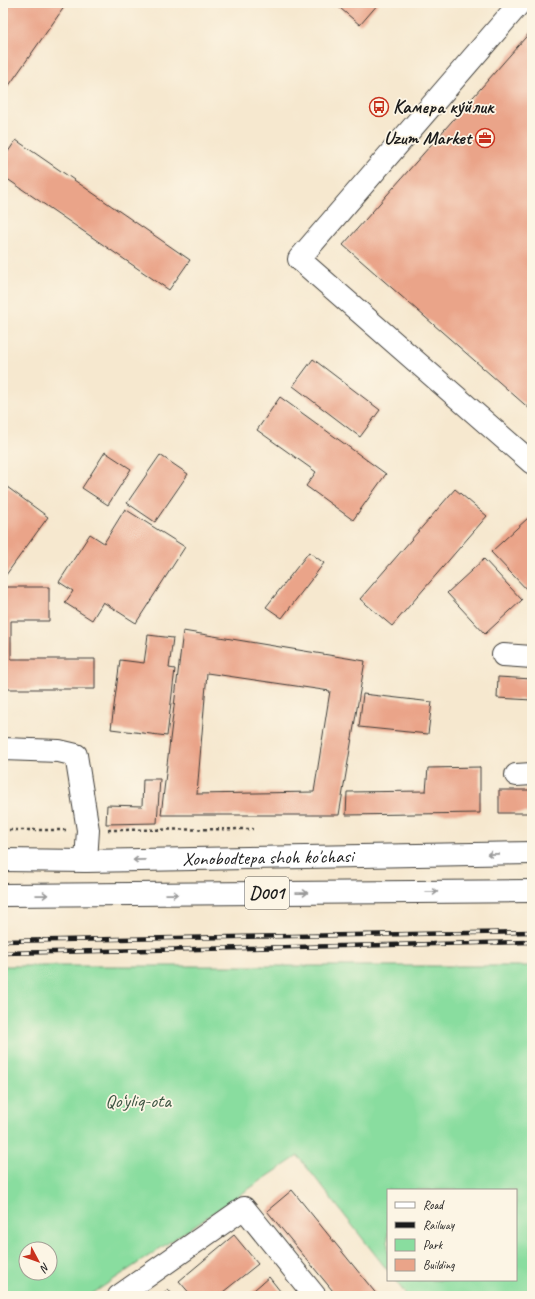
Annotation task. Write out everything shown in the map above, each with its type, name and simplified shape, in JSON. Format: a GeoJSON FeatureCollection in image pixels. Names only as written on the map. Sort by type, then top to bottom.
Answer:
{"type":"FeatureCollection","features":[{"type":"Feature","properties":{"kind":"main road"},"geometry":{"type":"LineString","coordinates":[[520,3],[299,259],[532,463]]}},
{"type":"Feature","properties":{"kind":"main road"},"geometry":{"type":"LineString","coordinates":[[503,655],[532,657]]}},
{"type":"Feature","properties":{"kind":"main road"},"geometry":{"type":"LineString","coordinates":[[3,749],[59,752],[76,755],[88,830],[86,861]]}},
{"type":"Feature","properties":{"kind":"main road","name":"Xonobodtepa shoh ko'chasi"},"geometry":{"type":"LineString","coordinates":[[3,860],[86,861],[532,853]]}},
{"type":"Feature","properties":{"kind":"main road","name":"Xonobodtepa shoh ko'chasi"},"geometry":{"type":"LineString","coordinates":[[3,896],[532,891]]}},
{"type":"Feature","properties":{"kind":"main road"},"geometry":{"type":"LineString","coordinates":[[119,1296],[244,1208],[316,1296]]}},
{"type":"Feature","properties":{"kind":"path"},"geometry":{"type":"LineString","coordinates":[[3,830],[253,829]]}},
{"type":"Feature","properties":{"kind":"green space","name":"Qo‘yliq-ota"},"geometry":{"type":"Polygon","coordinates":[[[3,966],[532,966],[532,1296],[407,1296],[396,1281],[517,1281],[517,1189],[387,1189],[387,1270],[298,1156],[89,1296],[3,1296],[3,966]]]}},
{"type":"Feature","properties":{"kind":"building"},"geometry":{"type":"Polygon","coordinates":[[[3,3],[67,3],[3,94],[3,3]]]}},
{"type":"Feature","properties":{"kind":"building"},"geometry":{"type":"Polygon","coordinates":[[[334,3],[379,3],[360,25],[334,3]]]}},
{"type":"Feature","properties":{"kind":"building","name":"Uzum Market"},"geometry":{"type":"Polygon","coordinates":[[[532,30],[532,411],[343,245],[532,30]]]}},
{"type":"Feature","properties":{"kind":"building"},"geometry":{"type":"Polygon","coordinates":[[[16,140],[190,260],[169,290],[3,176],[3,159],[16,140]]]}},
{"type":"Feature","properties":{"kind":"building"},"geometry":{"type":"Polygon","coordinates":[[[313,359],[380,410],[360,437],[293,386],[313,359]]]}},
{"type":"Feature","properties":{"kind":"building"},"geometry":{"type":"Polygon","coordinates":[[[280,397],[386,474],[353,520],[306,486],[316,472],[257,430],[280,397]]]}},
{"type":"Feature","properties":{"kind":"building"},"geometry":{"type":"Polygon","coordinates":[[[105,452],[131,469],[108,505],[82,488],[105,452]]]}},
{"type":"Feature","properties":{"kind":"building"},"geometry":{"type":"Polygon","coordinates":[[[160,455],[188,474],[155,522],[127,503],[160,455]]]}},
{"type":"Feature","properties":{"kind":"building"},"geometry":{"type":"Polygon","coordinates":[[[3,484],[48,517],[3,579],[3,484]]]}},
{"type":"Feature","properties":{"kind":"building"},"geometry":{"type":"Polygon","coordinates":[[[455,489],[487,516],[392,626],[360,599],[455,489]]]}},
{"type":"Feature","properties":{"kind":"building"},"geometry":{"type":"Polygon","coordinates":[[[125,509],[185,547],[136,623],[103,602],[92,620],[65,603],[73,591],[59,582],[90,534],[104,543],[125,509]]]}},
{"type":"Feature","properties":{"kind":"building"},"geometry":{"type":"Polygon","coordinates":[[[528,518],[532,522],[532,591],[530,593],[491,552],[528,518]]]}},
{"type":"Feature","properties":{"kind":"building"},"geometry":{"type":"Polygon","coordinates":[[[309,552],[324,563],[282,618],[266,607],[309,552]]]}},
{"type":"Feature","properties":{"kind":"building"},"geometry":{"type":"Polygon","coordinates":[[[484,559],[522,600],[485,634],[447,593],[484,559]]]}},
{"type":"Feature","properties":{"kind":"building"},"geometry":{"type":"Polygon","coordinates":[[[3,587],[49,587],[49,621],[11,621],[11,659],[95,659],[95,689],[3,689],[3,587]]]}},
{"type":"Feature","properties":{"kind":"building"},"geometry":{"type":"Polygon","coordinates":[[[183,631],[365,661],[339,815],[161,815],[183,631]],[[207,673],[197,794],[314,792],[330,691],[207,673]]]}},
{"type":"Feature","properties":{"kind":"building"},"geometry":{"type":"Polygon","coordinates":[[[148,635],[173,638],[169,668],[175,669],[167,736],[111,729],[120,660],[144,663],[148,635]]]}},
{"type":"Feature","properties":{"kind":"building"},"geometry":{"type":"Polygon","coordinates":[[[498,677],[532,679],[532,700],[497,698],[498,677]]]}},
{"type":"Feature","properties":{"kind":"building"},"geometry":{"type":"Polygon","coordinates":[[[363,694],[432,702],[428,734],[359,727],[363,694]]]}},
{"type":"Feature","properties":{"kind":"building"},"geometry":{"type":"Polygon","coordinates":[[[480,767],[480,813],[346,815],[347,792],[426,791],[428,768],[480,767]]]}},
{"type":"Feature","properties":{"kind":"building"},"geometry":{"type":"Polygon","coordinates":[[[143,779],[160,779],[157,823],[106,824],[107,805],[142,806],[143,779]]]}},
{"type":"Feature","properties":{"kind":"building"},"geometry":{"type":"Polygon","coordinates":[[[499,790],[532,790],[532,813],[499,813],[499,790]]]}},
{"type":"Feature","properties":{"kind":"building"},"geometry":{"type":"Polygon","coordinates":[[[292,1190],[378,1296],[337,1296],[267,1211],[292,1190]]]}},
{"type":"Feature","properties":{"kind":"building"},"geometry":{"type":"Polygon","coordinates":[[[234,1235],[258,1264],[218,1296],[192,1296],[179,1281],[234,1235]]]}},
{"type":"Feature","properties":{"kind":"building"},"geometry":{"type":"Polygon","coordinates":[[[269,1277],[284,1296],[247,1296],[269,1277]]]}},
{"type":"Feature","properties":{"kind":"building"},"geometry":{"type":"Polygon","coordinates":[[[168,1289],[173,1296],[160,1296],[168,1289]]]}},
{"type":"Feature","properties":{"kind":"railway"},"geometry":{"type":"LineString","coordinates":[[3,941],[532,932]]}},
{"type":"Feature","properties":{"kind":"railway"},"geometry":{"type":"LineString","coordinates":[[3,953],[532,942]]}},
{"type":"Feature","properties":{"kind":"place","name":"Камера ку́йлик"},"geometry":{"type":"Point","coordinates":[379,107]}},
{"type":"Feature","properties":{"kind":"place","name":"Uzum Market"},"geometry":{"type":"Point","coordinates":[485,138]}}]}
